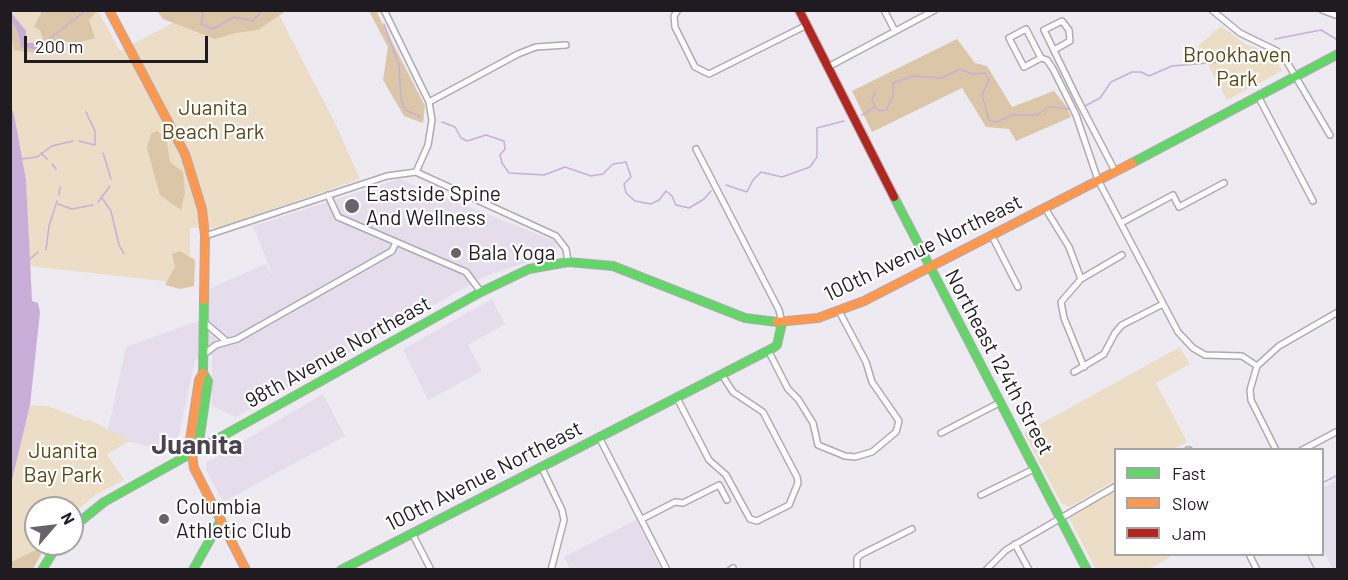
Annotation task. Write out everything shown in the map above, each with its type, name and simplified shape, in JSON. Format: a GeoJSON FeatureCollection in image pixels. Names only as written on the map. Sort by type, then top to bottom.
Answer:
{"type":"FeatureCollection","features":[{"type":"Feature","properties":{"kind":"main road"},"geometry":{"type":"LineString","coordinates":[[110,10],[185,154],[200,195],[205,236],[203,373],[199,380],[190,440],[194,468],[246,570]]}},
{"type":"Feature","properties":{"kind":"main road","name":"Northeast 124th Street"},"geometry":{"type":"LineString","coordinates":[[799,10],[930,269],[1087,570]]}},
{"type":"Feature","properties":{"kind":"main road","name":"100th Avenue Northeast"},"geometry":{"type":"LineString","coordinates":[[568,262],[613,266],[745,318],[782,324],[818,318],[839,311],[930,269],[1338,54]]}},
{"type":"Feature","properties":{"kind":"main road","name":"98th Avenue Northeast"},"geometry":{"type":"LineString","coordinates":[[84,518],[104,502],[481,292],[529,269],[568,262]]}},
{"type":"Feature","properties":{"kind":"main road"},"geometry":{"type":"LineString","coordinates":[[768,350],[777,345],[782,324]]}},
{"type":"Feature","properties":{"kind":"main road","name":"100th Avenue Northeast"},"geometry":{"type":"LineString","coordinates":[[341,570],[768,350]]}},
{"type":"Feature","properties":{"kind":"main road"},"geometry":{"type":"LineString","coordinates":[[193,570],[221,520]]}},
{"type":"Feature","properties":{"kind":"main road"},"geometry":{"type":"LineString","coordinates":[[42,570],[51,556]]}},
{"type":"Feature","properties":{"kind":"street"},"geometry":{"type":"LineString","coordinates":[[384,10],[429,102],[432,120],[428,145],[416,172]]}},
{"type":"Feature","properties":{"kind":"street"},"geometry":{"type":"LineString","coordinates":[[884,10],[895,32]]}},
{"type":"Feature","properties":{"kind":"street"},"geometry":{"type":"LineString","coordinates":[[828,67],[935,10]]}},
{"type":"Feature","properties":{"kind":"street"},"geometry":{"type":"LineString","coordinates":[[1212,10],[1240,33],[1277,51],[1296,76],[1330,135]]}},
{"type":"Feature","properties":{"kind":"street"},"geometry":{"type":"LineString","coordinates":[[1322,10],[1338,16]]}},
{"type":"Feature","properties":{"kind":"street"},"geometry":{"type":"LineString","coordinates":[[676,13],[675,27],[695,67],[705,74],[713,73],[807,25]]}},
{"type":"Feature","properties":{"kind":"street"},"geometry":{"type":"LineString","coordinates":[[1054,50],[1070,40],[1069,30],[1062,21],[1044,30],[1078,100],[1115,171]]}},
{"type":"Feature","properties":{"kind":"street"},"geometry":{"type":"LineString","coordinates":[[1041,58],[1024,67],[1009,38],[1026,29],[1041,58],[1047,60],[1053,69],[1076,115],[1098,180],[1178,332],[1193,348],[1215,356],[1242,356],[1257,366]]}},
{"type":"Feature","properties":{"kind":"street"},"geometry":{"type":"LineString","coordinates":[[429,102],[518,54],[537,47],[566,45]]}},
{"type":"Feature","properties":{"kind":"street"},"geometry":{"type":"LineString","coordinates":[[1258,96],[1313,201]]}},
{"type":"Feature","properties":{"kind":"street"},"geometry":{"type":"LineString","coordinates":[[696,149],[779,310],[782,324]]}},
{"type":"Feature","properties":{"kind":"street"},"geometry":{"type":"LineString","coordinates":[[205,236],[399,172],[416,172],[556,236],[566,249],[568,262]]}},
{"type":"Feature","properties":{"kind":"street"},"geometry":{"type":"LineString","coordinates":[[1120,223],[1173,195],[1179,207],[1224,183]]}},
{"type":"Feature","properties":{"kind":"street"},"geometry":{"type":"LineString","coordinates":[[328,195],[338,217],[466,273],[472,277],[481,292]]}},
{"type":"Feature","properties":{"kind":"street"},"geometry":{"type":"LineString","coordinates":[[1045,208],[1069,247],[1081,279]]}},
{"type":"Feature","properties":{"kind":"street"},"geometry":{"type":"LineString","coordinates":[[992,237],[1018,287]]}},
{"type":"Feature","properties":{"kind":"street"},"geometry":{"type":"LineString","coordinates":[[203,355],[225,340],[237,339],[392,251],[396,242]]}},
{"type":"Feature","properties":{"kind":"street"},"geometry":{"type":"LineString","coordinates":[[1084,368],[1060,307],[1063,297],[1081,279],[1122,255]]}},
{"type":"Feature","properties":{"kind":"street"},"geometry":{"type":"LineString","coordinates":[[1074,372],[1104,354],[1122,325],[1163,304]]}},
{"type":"Feature","properties":{"kind":"street"},"geometry":{"type":"LineString","coordinates":[[768,350],[788,389],[798,399],[813,423],[818,445],[845,456],[865,456],[896,432],[899,421],[872,382],[867,362],[839,311]]}},
{"type":"Feature","properties":{"kind":"street"},"geometry":{"type":"LineString","coordinates":[[1275,448],[1251,400],[1250,390],[1257,366],[1279,346],[1338,312]]}},
{"type":"Feature","properties":{"kind":"street"},"geometry":{"type":"LineString","coordinates":[[203,322],[225,340]]}},
{"type":"Feature","properties":{"kind":"street"},"geometry":{"type":"LineString","coordinates":[[677,398],[709,460],[726,475],[750,519],[757,521],[789,505],[798,483],[797,477],[764,412],[733,392],[722,375]]}},
{"type":"Feature","properties":{"kind":"street"},"geometry":{"type":"LineString","coordinates":[[941,434],[999,403]]}},
{"type":"Feature","properties":{"kind":"street"},"geometry":{"type":"LineString","coordinates":[[1306,448],[1338,431]]}},
{"type":"Feature","properties":{"kind":"street"},"geometry":{"type":"LineString","coordinates":[[599,437],[667,570]]}},
{"type":"Feature","properties":{"kind":"street"},"geometry":{"type":"LineString","coordinates":[[541,466],[562,510],[564,520],[551,570]]}},
{"type":"Feature","properties":{"kind":"street"},"geometry":{"type":"LineString","coordinates":[[981,495],[1034,469]]}},
{"type":"Feature","properties":{"kind":"street"},"geometry":{"type":"LineString","coordinates":[[642,519],[675,502],[683,503],[719,485],[727,500]]}},
{"type":"Feature","properties":{"kind":"street"},"geometry":{"type":"LineString","coordinates":[[986,570],[1015,544],[1114,487]]}},
{"type":"Feature","properties":{"kind":"street"},"geometry":{"type":"LineString","coordinates":[[857,570],[857,558],[868,550],[912,529]]}},
{"type":"Feature","properties":{"kind":"street"},"geometry":{"type":"LineString","coordinates":[[412,533],[431,570]]}},
{"type":"Feature","properties":{"kind":"street"},"geometry":{"type":"LineString","coordinates":[[1015,544],[1029,570]]}},
{"type":"Feature","properties":{"kind":"street"},"geometry":{"type":"LineString","coordinates":[[1250,556],[1257,570]]}},
{"type":"Feature","properties":{"kind":"shaded area"},"geometry":{"type":"Polygon","coordinates":[[[98,10],[89,20],[95,38],[77,43],[63,41],[47,45],[47,50],[40,54],[14,50],[10,21],[19,32],[19,40],[29,49],[34,49],[45,45],[40,30],[34,27],[42,11],[98,10]]]}},
{"type":"Feature","properties":{"kind":"shaded area"},"geometry":{"type":"Polygon","coordinates":[[[10,11],[26,31],[26,43],[40,43],[43,39],[45,45],[36,50],[21,47],[18,32],[11,21],[10,11]]]}},
{"type":"Feature","properties":{"kind":"shaded area"},"geometry":{"type":"Polygon","coordinates":[[[157,11],[286,11],[258,30],[215,39],[163,19],[157,11]]]}},
{"type":"Feature","properties":{"kind":"shaded area"},"geometry":{"type":"Polygon","coordinates":[[[369,11],[376,11],[425,106],[423,123],[404,116],[383,80],[388,47],[369,11]]]}},
{"type":"Feature","properties":{"kind":"shaded area"},"geometry":{"type":"Polygon","coordinates":[[[957,39],[975,63],[987,66],[1012,107],[1054,91],[1066,106],[1071,117],[1016,141],[1009,129],[986,127],[962,88],[872,132],[852,91],[957,39]]]}},
{"type":"Feature","properties":{"kind":"shaded area"},"geometry":{"type":"Polygon","coordinates":[[[11,106],[26,180],[32,301],[38,303],[40,312],[30,405],[11,484],[11,106]]]}},
{"type":"Feature","properties":{"kind":"shaded area"},"geometry":{"type":"Polygon","coordinates":[[[157,131],[166,137],[170,162],[183,172],[185,192],[181,210],[160,195],[147,148],[151,134],[157,131]]]}},
{"type":"Feature","properties":{"kind":"shaded area"},"geometry":{"type":"Polygon","coordinates":[[[399,179],[555,241],[557,252],[483,277],[236,417],[212,406],[212,351],[195,360],[175,454],[107,435],[126,347],[209,317],[209,289],[265,264],[273,276],[253,226],[399,179]]]}},
{"type":"Feature","properties":{"kind":"shaded area"},"geometry":{"type":"Polygon","coordinates":[[[180,251],[195,260],[194,286],[180,289],[165,285],[175,267],[172,254],[180,251]]]}},
{"type":"Feature","properties":{"kind":"shaded area"},"geometry":{"type":"Polygon","coordinates":[[[492,299],[505,324],[468,345],[482,371],[428,400],[403,349],[492,299]]]}},
{"type":"Feature","properties":{"kind":"shaded area"},"geometry":{"type":"Polygon","coordinates":[[[323,394],[345,436],[223,502],[206,470],[206,463],[323,394]]]}},
{"type":"Feature","properties":{"kind":"shaded area"},"geometry":{"type":"Polygon","coordinates":[[[1337,480],[1337,569],[1333,570],[1324,551],[1324,487],[1337,480]]]}},
{"type":"Feature","properties":{"kind":"shaded area"},"geometry":{"type":"Polygon","coordinates":[[[636,520],[661,569],[570,569],[564,557],[636,520]]]}},
{"type":"Feature","properties":{"kind":"shaded area"},"geometry":{"type":"Polygon","coordinates":[[[24,556],[40,556],[33,569],[11,569],[11,562],[24,556]]]}},
{"type":"Feature","properties":{"kind":"green space","name":"Juanita Beach Park"},"geometry":{"type":"Polygon","coordinates":[[[11,11],[98,11],[120,51],[195,11],[277,11],[336,125],[360,179],[219,228],[190,228],[190,284],[29,266],[26,180],[11,106],[11,11]]]}},
{"type":"Feature","properties":{"kind":"green space","name":"Brookhaven Park"},"geometry":{"type":"Polygon","coordinates":[[[1221,26],[1245,44],[1274,54],[1282,71],[1227,100],[1198,46],[1221,26]]]}},
{"type":"Feature","properties":{"kind":"green space"},"geometry":{"type":"Polygon","coordinates":[[[1180,347],[1190,364],[1156,383],[1187,442],[1175,448],[1114,448],[1114,481],[1070,507],[1061,503],[1024,433],[1180,347]]]}},
{"type":"Feature","properties":{"kind":"green space","name":"Juanita Bay Park"},"geometry":{"type":"Polygon","coordinates":[[[30,405],[48,406],[87,421],[88,419],[130,441],[107,454],[124,480],[95,495],[84,505],[84,496],[24,496],[24,556],[39,556],[32,569],[11,569],[10,484],[30,405]]]}},
{"type":"Feature","properties":{"kind":"green space"},"geometry":{"type":"Polygon","coordinates":[[[1114,491],[1114,556],[1170,556],[1148,569],[1096,569],[1069,518],[1114,491]]]}},
{"type":"Feature","properties":{"kind":"waterway"},"geometry":{"type":"LineString","coordinates":[[44,43],[86,10]]}},
{"type":"Feature","properties":{"kind":"waterway"},"geometry":{"type":"LineString","coordinates":[[200,10],[203,14],[201,24],[213,29],[234,17],[253,21],[263,10]]}},
{"type":"Feature","properties":{"kind":"waterway"},"geometry":{"type":"LineString","coordinates":[[384,24],[399,65],[401,99],[405,110],[421,117]]}},
{"type":"Feature","properties":{"kind":"waterway"},"geometry":{"type":"LineString","coordinates":[[1275,39],[1321,30],[1336,39]]}},
{"type":"Feature","properties":{"kind":"waterway"},"geometry":{"type":"LineString","coordinates":[[1085,106],[1100,98],[1111,82],[1132,72],[1141,72],[1149,76],[1172,66],[1233,61],[1251,51],[1266,53]]}},
{"type":"Feature","properties":{"kind":"waterway"},"geometry":{"type":"LineString","coordinates":[[862,115],[875,107],[880,111],[886,110],[893,96],[893,83],[913,76],[942,78],[960,69],[972,74],[985,73],[989,80],[982,95],[989,120],[996,122],[1013,115],[1037,115],[1049,107],[1071,109]]}},
{"type":"Feature","properties":{"kind":"waterway"},"geometry":{"type":"LineString","coordinates":[[875,91],[872,100],[875,107]]}},
{"type":"Feature","properties":{"kind":"waterway"},"geometry":{"type":"LineString","coordinates":[[79,141],[95,145],[95,131],[86,112]]}},
{"type":"Feature","properties":{"kind":"waterway"},"geometry":{"type":"LineString","coordinates":[[726,185],[747,192],[753,180],[761,172],[782,177],[810,167],[817,157],[817,128],[844,121]]}},
{"type":"Feature","properties":{"kind":"waterway"},"geometry":{"type":"LineString","coordinates":[[442,122],[455,127],[461,138],[467,141],[486,135],[504,141],[505,149],[500,155],[509,173],[544,175],[565,167],[591,176],[603,174],[613,164],[626,162],[631,177],[624,184],[626,193],[635,201],[651,204],[659,200],[666,191],[672,196],[676,205],[689,208],[704,199],[711,191]]}},
{"type":"Feature","properties":{"kind":"waterway"},"geometry":{"type":"LineString","coordinates":[[22,159],[37,157],[52,146],[73,141]]}},
{"type":"Feature","properties":{"kind":"waterway"},"geometry":{"type":"LineString","coordinates":[[41,153],[47,159]]}},
{"type":"Feature","properties":{"kind":"waterway"},"geometry":{"type":"LineString","coordinates":[[103,153],[111,179]]}},
{"type":"Feature","properties":{"kind":"waterway"},"geometry":{"type":"LineString","coordinates":[[52,164],[56,169]]}},
{"type":"Feature","properties":{"kind":"waterway"},"geometry":{"type":"LineString","coordinates":[[98,202],[110,186]]}},
{"type":"Feature","properties":{"kind":"waterway"},"geometry":{"type":"LineString","coordinates":[[59,195],[60,187]]}},
{"type":"Feature","properties":{"kind":"waterway"},"geometry":{"type":"LineString","coordinates":[[102,198],[111,211],[119,245],[124,254]]}},
{"type":"Feature","properties":{"kind":"waterway"},"geometry":{"type":"LineString","coordinates":[[46,250],[49,226],[57,201]]}},
{"type":"Feature","properties":{"kind":"waterway"},"geometry":{"type":"LineString","coordinates":[[58,204],[72,209],[93,205]]}},
{"type":"Feature","properties":{"kind":"waterway"},"geometry":{"type":"LineString","coordinates":[[28,261],[38,252]]}},
{"type":"Feature","properties":{"kind":"waterway"},"geometry":{"type":"LineString","coordinates":[[1324,482],[1338,475]]}},
{"type":"Feature","properties":{"kind":"waterway"},"geometry":{"type":"LineString","coordinates":[[1308,556],[1315,570]]}},
{"type":"Feature","properties":{"kind":"traffic: fast"},"geometry":{"type":"LineString","coordinates":[[1132,163],[1338,54]]}},
{"type":"Feature","properties":{"kind":"traffic: fast"},"geometry":{"type":"LineString","coordinates":[[894,197],[1087,570]]}},
{"type":"Feature","properties":{"kind":"traffic: fast"},"geometry":{"type":"LineString","coordinates":[[84,518],[104,502],[481,292],[529,269],[568,262],[613,266],[745,318],[777,322]]}},
{"type":"Feature","properties":{"kind":"traffic: fast"},"geometry":{"type":"LineString","coordinates":[[194,453],[199,442],[208,381],[203,373],[204,300]]}},
{"type":"Feature","properties":{"kind":"traffic: fast"},"geometry":{"type":"LineString","coordinates":[[341,570],[773,348],[777,345],[782,323]]}},
{"type":"Feature","properties":{"kind":"traffic: fast"},"geometry":{"type":"LineString","coordinates":[[193,570],[221,520]]}},
{"type":"Feature","properties":{"kind":"traffic: fast"},"geometry":{"type":"LineString","coordinates":[[42,570],[51,556]]}},
{"type":"Feature","properties":{"kind":"traffic: slow"},"geometry":{"type":"LineString","coordinates":[[109,10],[185,154],[202,209],[205,236],[204,300]]}},
{"type":"Feature","properties":{"kind":"traffic: slow"},"geometry":{"type":"LineString","coordinates":[[777,322],[818,318],[864,301],[1132,163]]}},
{"type":"Feature","properties":{"kind":"traffic: slow"},"geometry":{"type":"LineString","coordinates":[[203,373],[199,380],[190,440],[194,468],[246,570]]}},
{"type":"Feature","properties":{"kind":"traffic: jam"},"geometry":{"type":"LineString","coordinates":[[799,10],[894,197]]}},
{"type":"Feature","properties":{"kind":"place","name":"Eastside Spine And Wellness"},"geometry":{"type":"Point","coordinates":[352,206]}},
{"type":"Feature","properties":{"kind":"place","name":"Bala Yoga"},"geometry":{"type":"Point","coordinates":[456,253]}},
{"type":"Feature","properties":{"kind":"place","name":"Columbia Athletic Club"},"geometry":{"type":"Point","coordinates":[164,519]}},
{"type":"Feature","properties":{"kind":"district","name":"Juanita"},"geometry":{"type":"Point","coordinates":[197,445]}}]}
